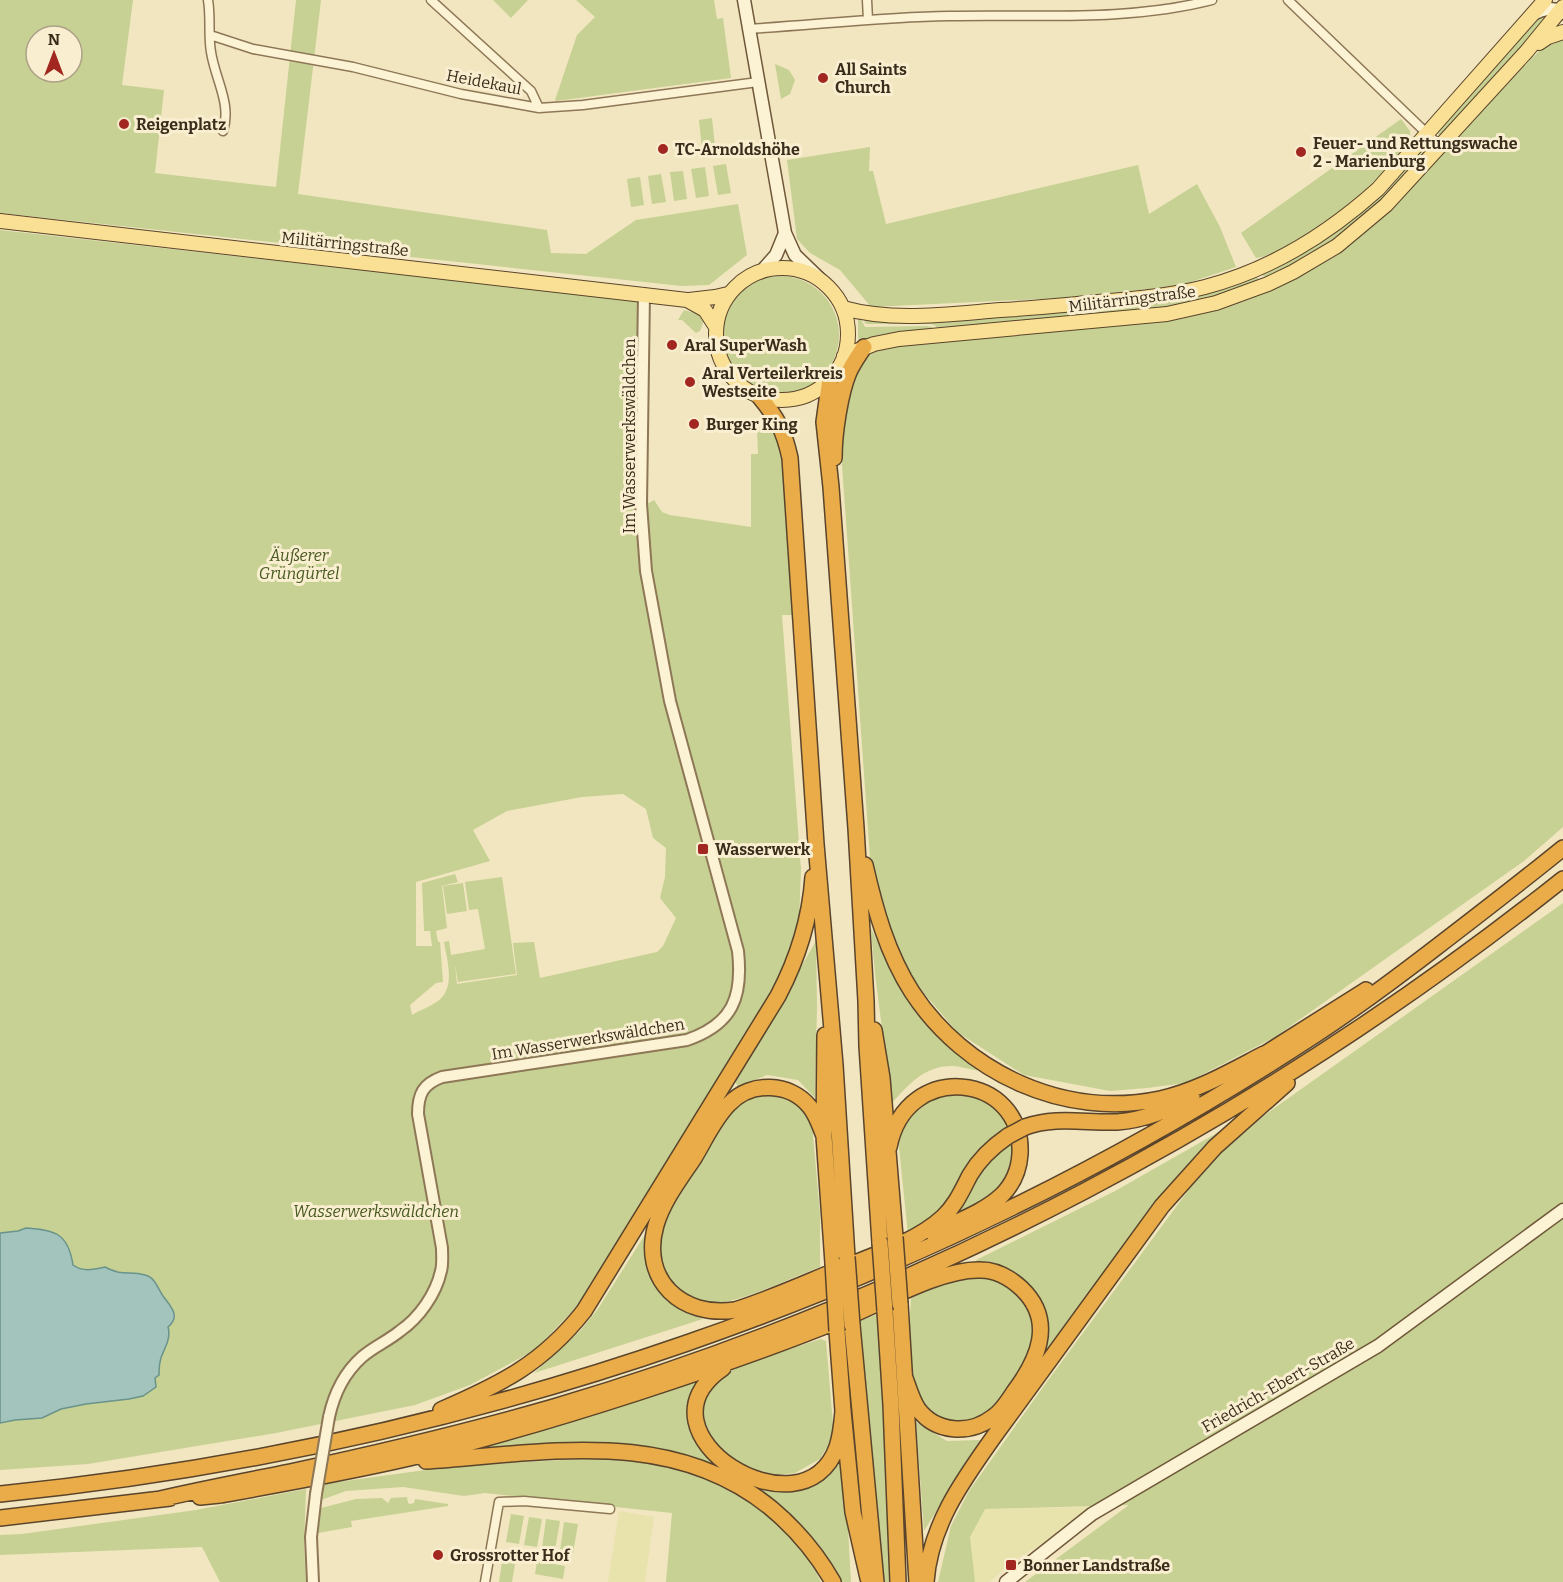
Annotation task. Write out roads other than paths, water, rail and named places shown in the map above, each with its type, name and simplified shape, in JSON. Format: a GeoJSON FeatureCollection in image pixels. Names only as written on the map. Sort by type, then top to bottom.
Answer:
{"type":"FeatureCollection","features":[{"type":"Feature","properties":{"kind":"highway"},"geometry":{"type":"LineString","coordinates":[[831,488],[837,425],[846,382],[852,366],[864,347]]}},
{"type":"Feature","properties":{"kind":"highway"},"geometry":{"type":"LineString","coordinates":[[830,379],[824,422],[856,828],[868,1057],[891,1405],[898,1582]]}},
{"type":"Feature","properties":{"kind":"highway"},"geometry":{"type":"LineString","coordinates":[[759,396],[778,419],[787,446],[816,844],[835,1065],[852,1325],[876,1582]]}},
{"type":"Feature","properties":{"kind":"highway"},"geometry":{"type":"LineString","coordinates":[[856,828],[879,923],[912,992],[959,1046],[999,1073],[1028,1087],[1062,1098],[1091,1102],[1133,1102],[1180,1094],[1264,1054]]}},
{"type":"Feature","properties":{"kind":"highway"},"geometry":{"type":"LineString","coordinates":[[396,1429],[510,1378],[552,1348],[584,1311],[729,1078],[786,980],[800,948],[807,917],[816,844]]}},
{"type":"Feature","properties":{"kind":"highway"},"geometry":{"type":"LineString","coordinates":[[0,1494],[182,1471],[396,1429],[520,1397],[661,1353],[745,1323],[868,1274],[989,1219],[1056,1185],[1227,1091],[1318,1033],[1404,972],[1563,848]]}},
{"type":"Feature","properties":{"kind":"highway"},"geometry":{"type":"LineString","coordinates":[[160,1499],[285,1473],[497,1423],[611,1389],[737,1346],[876,1291],[992,1238],[1185,1137],[1317,1056],[1432,979],[1563,879]]}},
{"type":"Feature","properties":{"kind":"highway"},"geometry":{"type":"LineString","coordinates":[[824,1136],[809,1107],[787,1091],[772,1087],[756,1089],[744,1093],[730,1104],[714,1124],[662,1209],[656,1223],[653,1240],[654,1260],[660,1278],[673,1295],[700,1310],[714,1312],[735,1310],[917,1236],[948,1213],[980,1161],[995,1145],[1024,1127],[1049,1120],[1115,1122],[1159,1114],[1217,1083],[1351,998],[1404,972]]}},
{"type":"Feature","properties":{"kind":"highway"},"geometry":{"type":"LineString","coordinates":[[827,981],[823,1063],[824,1136],[832,1263],[853,1512],[869,1582]]}},
{"type":"Feature","properties":{"kind":"highway"},"geometry":{"type":"LineString","coordinates":[[866,1001],[879,1057],[889,1148],[917,1582]]}},
{"type":"Feature","properties":{"kind":"highway"},"geometry":{"type":"LineString","coordinates":[[926,1582],[933,1542],[954,1496],[988,1444],[1162,1206],[1204,1158],[1317,1056]]}},
{"type":"Feature","properties":{"kind":"highway"},"geometry":{"type":"LineString","coordinates":[[661,1353],[732,1318],[858,1266],[979,1210],[1001,1196],[1012,1182],[1017,1172],[1020,1152],[1018,1133],[1004,1108],[990,1096],[957,1086],[928,1092],[908,1107],[899,1119],[889,1148]]}},
{"type":"Feature","properties":{"kind":"highway"},"geometry":{"type":"LineString","coordinates":[[925,1283],[992,1238]]}},
{"type":"Feature","properties":{"kind":"highway"},"geometry":{"type":"LineString","coordinates":[[0,1518],[160,1499],[220,1495],[378,1465],[476,1441],[735,1360],[839,1320],[925,1283],[962,1272],[992,1271],[1010,1279],[1024,1291],[1036,1310],[1041,1328],[1039,1347],[1032,1367],[1003,1408],[991,1419],[969,1428],[945,1427],[925,1416],[913,1401],[905,1378]]}},
{"type":"Feature","properties":{"kind":"highway"},"geometry":{"type":"LineString","coordinates":[[735,1360],[717,1372],[705,1385],[697,1403],[696,1421],[700,1436],[709,1450],[757,1479],[776,1485],[794,1484],[821,1471],[836,1449],[843,1411]]}},
{"type":"Feature","properties":{"kind":"highway"},"geometry":{"type":"LineString","coordinates":[[378,1465],[600,1450],[640,1452],[675,1459],[716,1473],[763,1502],[789,1524],[809,1546],[833,1582]]}},
{"type":"Feature","properties":{"kind":"main road"},"geometry":{"type":"LineString","coordinates":[[744,0],[785,233],[795,255],[822,281],[834,293],[843,308],[848,334],[844,356],[839,367],[830,379],[810,393],[793,399],[778,399],[759,396],[742,386],[725,367],[718,352],[716,327],[720,309],[728,294],[741,282],[761,273],[786,270],[803,273],[822,281]]}},
{"type":"Feature","properties":{"kind":"main road","name":"Militärringstraße"},"geometry":{"type":"LineString","coordinates":[[843,308],[868,314],[955,313],[1165,295],[1206,287],[1252,270],[1287,254],[1335,224],[1378,189],[1545,0]]}},
{"type":"Feature","properties":{"kind":"main road"},"geometry":{"type":"LineString","coordinates":[[1533,14],[1546,9],[1561,8]]}},
{"type":"Feature","properties":{"kind":"main road","name":"Militärringstraße"},"geometry":{"type":"LineString","coordinates":[[844,356],[864,347],[898,339],[1167,314],[1216,303],[1268,284],[1337,246],[1386,205],[1527,51],[1561,8]]}},
{"type":"Feature","properties":{"kind":"main road"},"geometry":{"type":"LineString","coordinates":[[1527,51],[1548,37],[1563,32]]}},
{"type":"Feature","properties":{"kind":"main road","name":"Militärringstraße"},"geometry":{"type":"LineString","coordinates":[[0,220],[687,300],[728,294]]}},
{"type":"Feature","properties":{"kind":"main road"},"geometry":{"type":"LineString","coordinates":[[761,273],[776,255],[785,233]]}},
{"type":"Feature","properties":{"kind":"main road","name":"Militärringstraße"},"geometry":{"type":"LineString","coordinates":[[687,300],[705,310],[716,327]]}},
{"type":"Feature","properties":{"kind":"main road","name":"Friedrich-Ebert-Straße"},"geometry":{"type":"LineString","coordinates":[[1006,1582],[1092,1514],[1378,1346],[1563,1210]]}},
{"type":"Feature","properties":{"kind":"street"},"geometry":{"type":"LineString","coordinates":[[208,0],[210,50],[226,110],[223,131]]}},
{"type":"Feature","properties":{"kind":"street"},"geometry":{"type":"LineString","coordinates":[[432,0],[531,90],[539,108]]}},
{"type":"Feature","properties":{"kind":"street"},"geometry":{"type":"LineString","coordinates":[[867,0],[868,20]]}},
{"type":"Feature","properties":{"kind":"street"},"geometry":{"type":"LineString","coordinates":[[748,29],[868,20],[982,15],[1093,16],[1154,11],[1209,0]]}},
{"type":"Feature","properties":{"kind":"street"},"geometry":{"type":"LineString","coordinates":[[1288,0],[1441,147]]}},
{"type":"Feature","properties":{"kind":"street","name":"Heidekaul"},"geometry":{"type":"LineString","coordinates":[[210,35],[253,50],[353,67],[461,94],[539,108],[583,105],[758,82]]}},
{"type":"Feature","properties":{"kind":"street","name":"Im Wasserwerkswäldchen"},"geometry":{"type":"LineString","coordinates":[[314,1582],[311,1537],[316,1494],[329,1417],[337,1391],[348,1371],[362,1357],[402,1330],[418,1314],[434,1292],[441,1270],[442,1248],[418,1114],[418,1099],[426,1086],[442,1077],[687,1040],[713,1028],[730,1010],[740,985],[738,951],[670,701],[646,572],[641,504],[644,294]]}},
{"type":"Feature","properties":{"kind":"street"},"geometry":{"type":"LineString","coordinates":[[485,1582],[499,1502],[524,1501],[610,1509]]}},
{"type":"Feature","properties":{"kind":"water"},"geometry":{"type":"Polygon","coordinates":[[[26,1228],[45,1230],[58,1235],[68,1246],[73,1265],[80,1269],[105,1267],[122,1273],[145,1275],[154,1281],[172,1308],[174,1315],[168,1327],[168,1338],[160,1360],[159,1375],[155,1378],[156,1387],[143,1396],[61,1409],[42,1418],[0,1423],[0,1233],[26,1228]]]}},
{"type":"Feature","properties":{"kind":"place","name":"All Saints Church"},"geometry":{"type":"Point","coordinates":[823,78]}},
{"type":"Feature","properties":{"kind":"place","name":"Reigenplatz"},"geometry":{"type":"Point","coordinates":[124,124]}},
{"type":"Feature","properties":{"kind":"place","name":"TC-Arnoldshöhe"},"geometry":{"type":"Point","coordinates":[663,149]}},
{"type":"Feature","properties":{"kind":"place","name":"Feuer- und Rettungswache 2 - Marienburg"},"geometry":{"type":"Point","coordinates":[1301,152]}},
{"type":"Feature","properties":{"kind":"place","name":"Aral SuperWash"},"geometry":{"type":"Point","coordinates":[672,345]}},
{"type":"Feature","properties":{"kind":"place","name":"Aral Verteilerkreis Westseite"},"geometry":{"type":"Point","coordinates":[690,382]}},
{"type":"Feature","properties":{"kind":"place","name":"Burger King"},"geometry":{"type":"Point","coordinates":[694,424]}},
{"type":"Feature","properties":{"kind":"place","name":"Wasserwerk"},"geometry":{"type":"Point","coordinates":[703,849]}},
{"type":"Feature","properties":{"kind":"place","name":"Grossrotter Hof"},"geometry":{"type":"Point","coordinates":[438,1555]}},
{"type":"Feature","properties":{"kind":"place","name":"Bonner Landstraße"},"geometry":{"type":"Point","coordinates":[1011,1565]}},
{"type":"Feature","properties":{"kind":"park label","name":"Äußerer Grüngürtel"},"geometry":{"type":"Point","coordinates":[299,564]}},
{"type":"Feature","properties":{"kind":"park label","name":"Wasserwerkswäldchen"},"geometry":{"type":"Point","coordinates":[376,1211]}}]}
